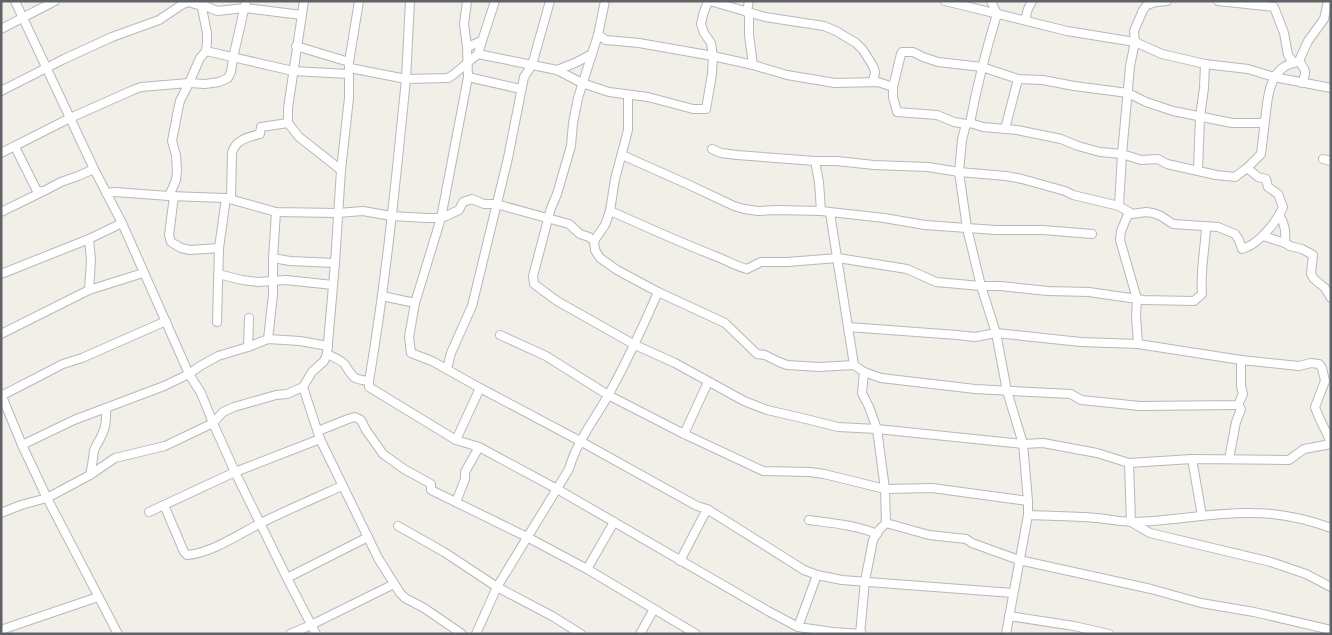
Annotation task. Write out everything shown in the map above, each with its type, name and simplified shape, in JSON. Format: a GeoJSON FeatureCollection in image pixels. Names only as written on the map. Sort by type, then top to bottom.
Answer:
{"type":"FeatureCollection","features":[{"type":"Feature","properties":{"kind":"street"},"geometry":{"type":"LineString","coordinates":[[15,1],[94,169],[122,223],[189,374],[201,393],[235,472],[286,578],[316,634]]}},
{"type":"Feature","properties":{"kind":"street"},"geometry":{"type":"LineString","coordinates":[[1,29],[55,1]]}},
{"type":"Feature","properties":{"kind":"street"},"geometry":{"type":"LineString","coordinates":[[304,1],[296,46],[288,108],[288,123],[300,137],[341,170]]}},
{"type":"Feature","properties":{"kind":"street"},"geometry":{"type":"LineString","coordinates":[[1,513],[47,498],[90,475],[115,458],[165,446],[213,423],[223,412],[234,407],[276,395],[287,394],[303,387],[312,372],[324,361],[327,350],[335,263],[349,68],[358,1]]}},
{"type":"Feature","properties":{"kind":"street"},"geometry":{"type":"LineString","coordinates":[[410,1],[406,79],[382,296],[369,387],[456,440],[479,447],[557,489],[798,627],[861,634],[865,582],[873,540],[886,523],[885,489],[877,429],[862,393],[864,372]]}},
{"type":"Feature","properties":{"kind":"street"},"geometry":{"type":"LineString","coordinates":[[467,1],[464,24],[468,77],[441,218],[415,303],[409,337],[410,353],[432,361],[697,506],[707,509],[804,570],[817,575],[842,580],[1013,593]]}},
{"type":"Feature","properties":{"kind":"street"},"geometry":{"type":"LineString","coordinates":[[296,46],[349,68],[406,79],[448,78],[478,54],[495,1]]}},
{"type":"Feature","properties":{"kind":"street"},"geometry":{"type":"LineString","coordinates":[[447,369],[451,353],[472,306],[508,158],[524,77],[532,65],[550,1]]}},
{"type":"Feature","properties":{"kind":"street"},"geometry":{"type":"LineString","coordinates":[[605,1],[598,35],[582,83],[573,123],[571,146],[532,276],[534,284],[557,301],[635,345],[675,363],[744,401],[767,410],[838,427],[877,429],[1023,444],[1043,443],[1129,462],[1192,459],[1289,460],[1304,449],[1331,444],[1315,407],[1325,381],[1319,364],[1311,363],[1299,366],[1241,360],[1138,344],[1081,342],[996,334],[975,337],[848,327]]}},
{"type":"Feature","properties":{"kind":"street"},"geometry":{"type":"LineString","coordinates":[[478,54],[557,70],[582,83],[609,92],[648,97],[693,109],[706,108],[713,56],[711,43],[704,33],[702,15],[709,1],[765,17],[824,26],[836,31],[856,43],[863,50],[875,72],[873,82]]}},
{"type":"Feature","properties":{"kind":"street"},"geometry":{"type":"LineString","coordinates":[[749,1],[749,35],[753,65]]}},
{"type":"Feature","properties":{"kind":"street"},"geometry":{"type":"LineString","coordinates":[[945,1],[1067,31],[1135,42],[1162,54],[1205,64],[1248,69],[1274,77],[1331,88]]}},
{"type":"Feature","properties":{"kind":"street"},"geometry":{"type":"LineString","coordinates":[[991,1],[997,14],[962,140],[959,172],[967,228],[996,334],[1007,390],[1023,444],[1028,514],[1006,634]]}},
{"type":"Feature","properties":{"kind":"street"},"geometry":{"type":"LineString","coordinates":[[1025,20],[1032,1]]}},
{"type":"Feature","properties":{"kind":"street"},"geometry":{"type":"LineString","coordinates":[[1119,206],[1130,66],[1135,42],[1134,31],[1146,3],[1167,1]]}},
{"type":"Feature","properties":{"kind":"street"},"geometry":{"type":"LineString","coordinates":[[1218,1],[1274,7],[1284,33],[1288,55],[1305,69],[1306,72],[1302,82]]}},
{"type":"Feature","properties":{"kind":"street"},"geometry":{"type":"LineString","coordinates":[[1265,121],[1252,124],[1232,123],[1173,111],[1146,102],[1128,93],[1018,78],[982,67],[938,62],[923,58],[913,52],[902,52],[900,54],[893,87],[893,97],[897,112],[938,115],[954,122],[1017,130],[1061,139],[1100,152],[1122,154],[1141,160],[1158,159],[1167,164],[1216,175],[1235,177],[1261,154],[1270,91],[1274,77],[1284,66],[1296,62],[1308,41],[1327,22],[1328,1]]}},
{"type":"Feature","properties":{"kind":"street"},"geometry":{"type":"LineString","coordinates":[[1,92],[64,59],[112,37],[158,20],[183,4],[188,2],[201,6],[201,3]]}},
{"type":"Feature","properties":{"kind":"street"},"geometry":{"type":"LineString","coordinates":[[201,3],[217,11],[246,4],[302,15]]}},
{"type":"Feature","properties":{"kind":"street"},"geometry":{"type":"LineString","coordinates":[[201,3],[207,33],[206,51],[200,58],[180,101],[172,141],[176,155],[177,171],[171,196],[169,235],[171,242],[181,248],[190,250],[219,248]]}},
{"type":"Feature","properties":{"kind":"street"},"geometry":{"type":"LineString","coordinates":[[1,153],[70,118],[141,87],[189,83],[205,84],[219,82],[228,78],[246,4]]}},
{"type":"Feature","properties":{"kind":"street"},"geometry":{"type":"LineString","coordinates":[[598,35],[606,40],[639,43],[713,56],[787,75],[830,82],[878,82],[893,87]]}},
{"type":"Feature","properties":{"kind":"street"},"geometry":{"type":"LineString","coordinates":[[467,47],[482,41]]}},
{"type":"Feature","properties":{"kind":"street"},"geometry":{"type":"LineString","coordinates":[[206,51],[293,71],[349,68]]}},
{"type":"Feature","properties":{"kind":"street"},"geometry":{"type":"LineString","coordinates":[[557,70],[592,54]]}},
{"type":"Feature","properties":{"kind":"street"},"geometry":{"type":"LineString","coordinates":[[1198,170],[1200,116],[1205,64]]}},
{"type":"Feature","properties":{"kind":"street"},"geometry":{"type":"LineString","coordinates":[[468,77],[521,89]]}},
{"type":"Feature","properties":{"kind":"street"},"geometry":{"type":"LineString","coordinates":[[1005,129],[1018,78]]}},
{"type":"Feature","properties":{"kind":"street"},"geometry":{"type":"LineString","coordinates":[[628,95],[628,130],[615,179],[610,211],[605,225],[594,241],[595,250],[600,258],[618,270],[658,292],[726,323],[757,354],[765,355],[788,364],[819,367],[854,365],[864,372],[881,378],[975,389],[1071,394],[1081,400],[1140,406],[1238,405]]}},
{"type":"Feature","properties":{"kind":"street"},"geometry":{"type":"LineString","coordinates":[[217,322],[219,248],[228,198],[233,148],[242,139],[260,134],[261,127],[288,123]]}},
{"type":"Feature","properties":{"kind":"street"},"geometry":{"type":"LineString","coordinates":[[15,147],[35,189],[37,191],[44,191]]}},
{"type":"Feature","properties":{"kind":"street"},"geometry":{"type":"LineString","coordinates":[[712,149],[721,153],[737,155],[928,167],[1006,176],[1037,182],[1073,195],[1119,206],[1132,214],[1153,213],[1173,224],[1218,227],[1236,234],[1242,248],[1246,248],[1263,236],[1276,222],[1283,208],[1278,194],[1268,187],[1266,179],[1247,168]]}},
{"type":"Feature","properties":{"kind":"street"},"geometry":{"type":"LineString","coordinates":[[622,155],[744,209],[758,211],[821,211],[925,225],[1092,234]]}},
{"type":"Feature","properties":{"kind":"street"},"geometry":{"type":"LineString","coordinates":[[1322,159],[1331,161]]}},
{"type":"Feature","properties":{"kind":"street"},"geometry":{"type":"LineString","coordinates":[[814,161],[819,182],[821,211]]}},
{"type":"Feature","properties":{"kind":"street"},"geometry":{"type":"LineString","coordinates":[[1,212],[61,182],[94,169]]}},
{"type":"Feature","properties":{"kind":"street"},"geometry":{"type":"LineString","coordinates":[[106,193],[228,198],[276,212],[338,213],[363,211],[391,216],[441,218],[459,210],[463,202],[472,198],[484,204],[496,204],[569,224],[580,234],[594,241]]}},
{"type":"Feature","properties":{"kind":"street"},"geometry":{"type":"LineString","coordinates":[[610,211],[735,266],[747,269],[761,262],[838,258],[907,268],[936,282],[1048,291],[1090,292],[1137,299],[1194,301],[1202,294],[1201,280],[1206,227]]}},
{"type":"Feature","properties":{"kind":"street"},"geometry":{"type":"LineString","coordinates":[[268,339],[272,314],[276,212]]}},
{"type":"Feature","properties":{"kind":"street"},"geometry":{"type":"LineString","coordinates":[[1129,212],[1121,231],[1120,240],[1137,299],[1138,344]]}},
{"type":"Feature","properties":{"kind":"street"},"geometry":{"type":"LineString","coordinates":[[830,213],[854,365]]}},
{"type":"Feature","properties":{"kind":"street"},"geometry":{"type":"LineString","coordinates":[[1280,216],[1286,231],[1285,242]]}},
{"type":"Feature","properties":{"kind":"street"},"geometry":{"type":"LineString","coordinates":[[1,274],[89,239],[122,223]]}},
{"type":"Feature","properties":{"kind":"street"},"geometry":{"type":"LineString","coordinates":[[1263,236],[1285,242],[1290,246],[1302,249],[1313,255],[1311,274],[1325,288],[1331,298]]}},
{"type":"Feature","properties":{"kind":"street"},"geometry":{"type":"LineString","coordinates":[[88,290],[91,260],[89,239]]}},
{"type":"Feature","properties":{"kind":"street"},"geometry":{"type":"LineString","coordinates":[[273,258],[290,261],[335,263]]}},
{"type":"Feature","properties":{"kind":"street"},"geometry":{"type":"LineString","coordinates":[[1,334],[88,290],[143,273]]}},
{"type":"Feature","properties":{"kind":"street"},"geometry":{"type":"LineString","coordinates":[[218,274],[258,282],[286,280],[333,285]]}},
{"type":"Feature","properties":{"kind":"street"},"geometry":{"type":"LineString","coordinates":[[476,634],[497,588],[569,469],[572,456],[635,345],[658,292]]}},
{"type":"Feature","properties":{"kind":"street"},"geometry":{"type":"LineString","coordinates":[[382,296],[415,303]]}},
{"type":"Feature","properties":{"kind":"street"},"geometry":{"type":"LineString","coordinates":[[248,318],[248,347]]}},
{"type":"Feature","properties":{"kind":"street"},"geometry":{"type":"LineString","coordinates":[[118,634],[47,498],[22,446],[2,396],[62,364],[82,358],[166,320]]}},
{"type":"Feature","properties":{"kind":"street"},"geometry":{"type":"LineString","coordinates":[[500,335],[546,356],[608,395],[684,434],[763,471],[824,474],[885,489],[932,488],[1028,501]]}},
{"type":"Feature","properties":{"kind":"street"},"geometry":{"type":"LineString","coordinates":[[22,446],[74,420],[164,386],[189,374],[218,356],[268,339],[300,341],[327,350],[345,364],[353,377],[369,380]]}},
{"type":"Feature","properties":{"kind":"street"},"geometry":{"type":"LineString","coordinates":[[1238,405],[1243,394],[1241,386],[1241,360]]}},
{"type":"Feature","properties":{"kind":"street"},"geometry":{"type":"LineString","coordinates":[[684,434],[708,382]]}},
{"type":"Feature","properties":{"kind":"street"},"geometry":{"type":"LineString","coordinates":[[303,387],[320,439],[378,558],[394,584],[405,598],[424,608],[462,634]]}},
{"type":"Feature","properties":{"kind":"street"},"geometry":{"type":"LineString","coordinates":[[456,440],[480,388]]}},
{"type":"Feature","properties":{"kind":"street"},"geometry":{"type":"LineString","coordinates":[[1229,459],[1236,422],[1241,408],[1238,405]]}},
{"type":"Feature","properties":{"kind":"street"},"geometry":{"type":"LineString","coordinates":[[90,475],[94,452],[104,432],[106,408]]}},
{"type":"Feature","properties":{"kind":"street"},"geometry":{"type":"LineString","coordinates":[[318,431],[348,419],[355,418],[361,420],[383,454],[404,470],[431,484],[431,490],[588,569],[696,634]]}},
{"type":"Feature","properties":{"kind":"street"},"geometry":{"type":"LineString","coordinates":[[149,512],[235,472],[320,439]]}},
{"type":"Feature","properties":{"kind":"street"},"geometry":{"type":"LineString","coordinates":[[456,502],[465,479],[465,472],[479,447]]}},
{"type":"Feature","properties":{"kind":"street"},"geometry":{"type":"LineString","coordinates":[[1192,459],[1202,516]]}},
{"type":"Feature","properties":{"kind":"street"},"geometry":{"type":"LineString","coordinates":[[1129,462],[1131,522]]}},
{"type":"Feature","properties":{"kind":"street"},"geometry":{"type":"LineString","coordinates":[[164,505],[187,555],[196,554],[234,538],[260,523],[342,486]]}},
{"type":"Feature","properties":{"kind":"street"},"geometry":{"type":"LineString","coordinates":[[680,561],[707,509]]}},
{"type":"Feature","properties":{"kind":"street"},"geometry":{"type":"LineString","coordinates":[[1028,514],[1099,518],[1131,522],[1252,513],[1279,515],[1314,522],[1331,528]]}},
{"type":"Feature","properties":{"kind":"street"},"geometry":{"type":"LineString","coordinates":[[809,520],[848,526],[876,534]]}},
{"type":"Feature","properties":{"kind":"street"},"geometry":{"type":"LineString","coordinates":[[588,569],[614,522]]}},
{"type":"Feature","properties":{"kind":"street"},"geometry":{"type":"LineString","coordinates":[[1131,522],[1150,533],[1279,565],[1306,574],[1331,587]]}},
{"type":"Feature","properties":{"kind":"street"},"geometry":{"type":"LineString","coordinates":[[886,523],[929,535],[966,539],[972,543],[1019,560],[1151,589],[1201,603],[1254,612],[1331,630]]}},
{"type":"Feature","properties":{"kind":"street"},"geometry":{"type":"LineString","coordinates":[[398,526],[444,552],[497,588],[552,616],[581,634]]}},
{"type":"Feature","properties":{"kind":"street"},"geometry":{"type":"LineString","coordinates":[[286,578],[368,537]]}},
{"type":"Feature","properties":{"kind":"street"},"geometry":{"type":"LineString","coordinates":[[798,627],[817,575]]}},
{"type":"Feature","properties":{"kind":"street"},"geometry":{"type":"LineString","coordinates":[[290,634],[394,584]]}},
{"type":"Feature","properties":{"kind":"street"},"geometry":{"type":"LineString","coordinates":[[1,630],[98,597]]}},
{"type":"Feature","properties":{"kind":"street"},"geometry":{"type":"LineString","coordinates":[[640,634],[654,609]]}},
{"type":"Feature","properties":{"kind":"street"},"geometry":{"type":"LineString","coordinates":[[1009,616],[1074,626],[1109,634]]}}]}
